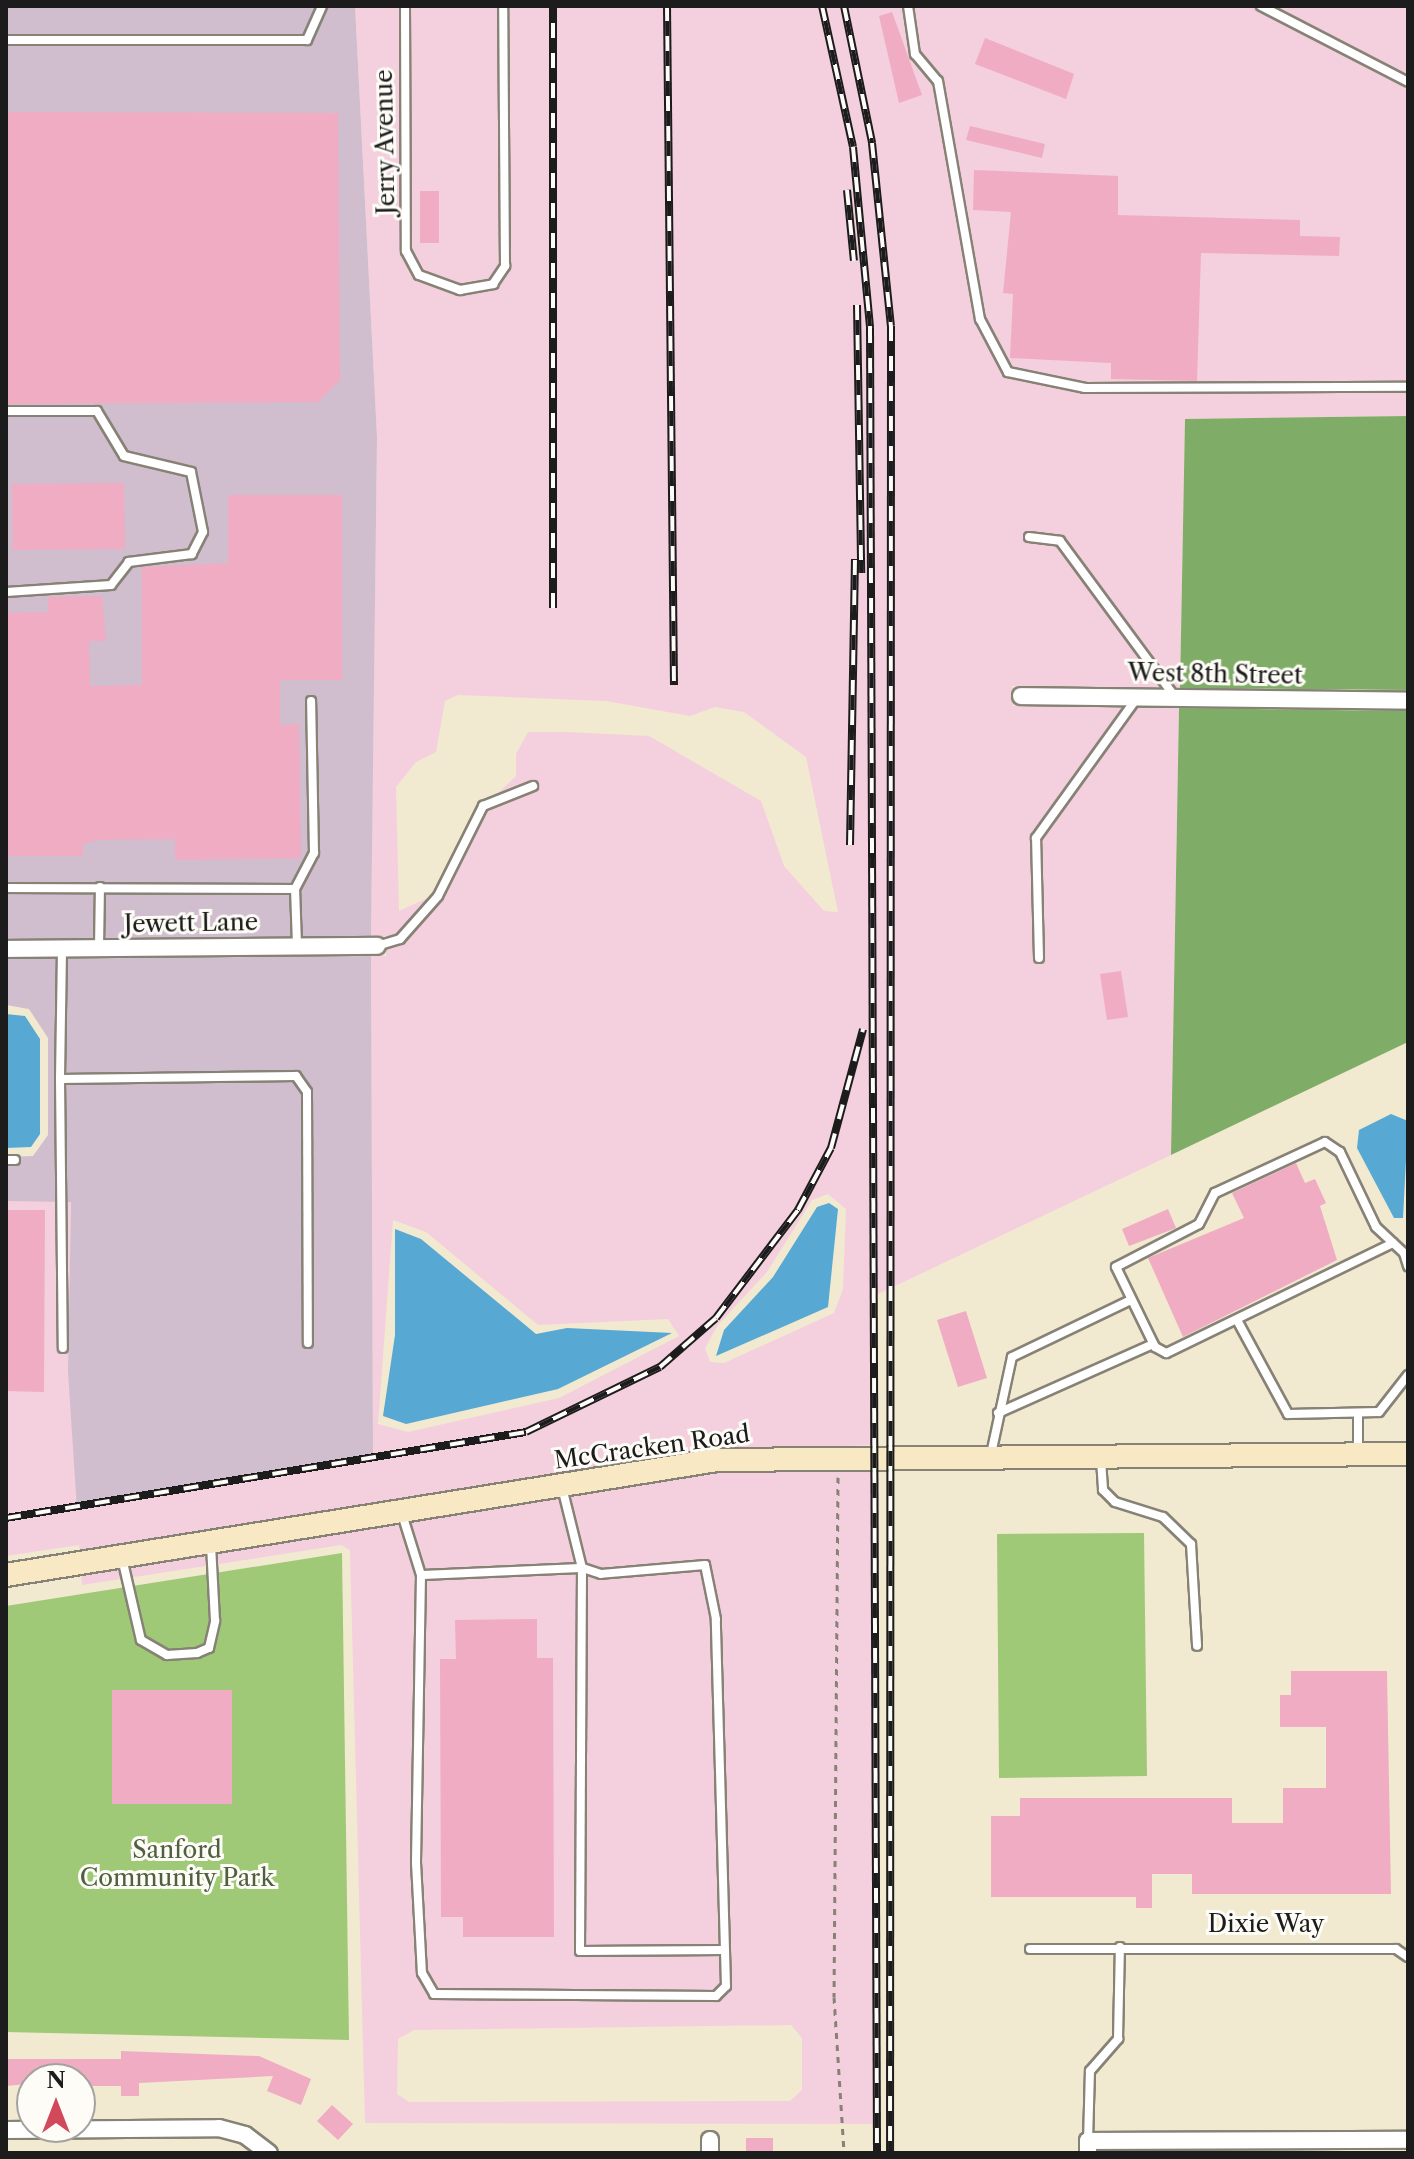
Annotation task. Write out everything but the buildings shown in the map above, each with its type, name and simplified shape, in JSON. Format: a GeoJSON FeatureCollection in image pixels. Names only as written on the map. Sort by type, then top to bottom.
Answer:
{"type":"FeatureCollection","features":[{"type":"Feature","properties":{"kind":"street","name":"West 8th Street"},"geometry":{"type":"LineString","coordinates":[[1021,696],[1408,701]]}},
{"type":"Feature","properties":{"kind":"street","name":"Jewett Lane"},"geometry":{"type":"LineString","coordinates":[[6,949],[377,946]]}},
{"type":"Feature","properties":{"kind":"street","name":"McCracken Road"},"geometry":{"type":"LineString","coordinates":[[6,1575],[717,1460],[842,1455],[1408,1454]]}},
{"type":"Feature","properties":{"kind":"street"},"geometry":{"type":"LineString","coordinates":[[6,2130],[219,2128],[245,2135],[269,2153]]}},
{"type":"Feature","properties":{"kind":"street"},"geometry":{"type":"LineString","coordinates":[[1088,2147],[1408,2140]]}},
{"type":"Feature","properties":{"kind":"lane"},"geometry":{"type":"LineString","coordinates":[[6,40],[307,40],[322,6]]}},
{"type":"Feature","properties":{"kind":"lane","name":"Jerry Avenue"},"geometry":{"type":"LineString","coordinates":[[405,6],[406,251],[419,275],[440,287],[477,290],[505,266],[503,6]]}},
{"type":"Feature","properties":{"kind":"lane"},"geometry":{"type":"LineString","coordinates":[[908,6],[915,54],[938,81],[980,319],[1008,372],[1100,388],[1408,387]]}},
{"type":"Feature","properties":{"kind":"lane"},"geometry":{"type":"LineString","coordinates":[[1261,6],[1408,82]]}},
{"type":"Feature","properties":{"kind":"lane"},"geometry":{"type":"LineString","coordinates":[[6,411],[97,411],[124,456],[191,472],[203,532],[192,554],[129,562],[111,585],[6,592]]}},
{"type":"Feature","properties":{"kind":"lane"},"geometry":{"type":"LineString","coordinates":[[1029,537],[1060,541],[1175,698]]}},
{"type":"Feature","properties":{"kind":"lane"},"geometry":{"type":"LineString","coordinates":[[1039,958],[1036,838],[1138,697]]}},
{"type":"Feature","properties":{"kind":"lane"},"geometry":{"type":"LineString","coordinates":[[297,945],[295,889],[314,853],[311,701]]}},
{"type":"Feature","properties":{"kind":"lane"},"geometry":{"type":"LineString","coordinates":[[377,946],[400,939],[438,896],[483,806],[533,786]]}},
{"type":"Feature","properties":{"kind":"lane"},"geometry":{"type":"LineString","coordinates":[[99,948],[100,887]]}},
{"type":"Feature","properties":{"kind":"lane"},"geometry":{"type":"LineString","coordinates":[[6,888],[295,889]]}},
{"type":"Feature","properties":{"kind":"lane"},"geometry":{"type":"LineString","coordinates":[[62,950],[63,1348]]}},
{"type":"Feature","properties":{"kind":"lane"},"geometry":{"type":"LineString","coordinates":[[60,1079],[296,1076],[307,1092],[308,1343]]}},
{"type":"Feature","properties":{"kind":"lane"},"geometry":{"type":"LineString","coordinates":[[1393,1243],[1166,1353],[1153,1344],[1116,1267],[1199,1224],[1215,1193],[1317,1143],[1340,1152],[1376,1227],[1393,1243],[1408,1266]]}},
{"type":"Feature","properties":{"kind":"lane"},"geometry":{"type":"LineString","coordinates":[[991,1455],[1012,1357],[1131,1300]]}},
{"type":"Feature","properties":{"kind":"lane"},"geometry":{"type":"LineString","coordinates":[[1237,1320],[1288,1414],[1358,1415],[1385,1409],[1408,1375]]}},
{"type":"Feature","properties":{"kind":"lane"},"geometry":{"type":"LineString","coordinates":[[998,1413],[1153,1344]]}},
{"type":"Feature","properties":{"kind":"lane"},"geometry":{"type":"LineString","coordinates":[[1358,1415],[1358,1455]]}},
{"type":"Feature","properties":{"kind":"lane"},"geometry":{"type":"LineString","coordinates":[[1101,1455],[1103,1490],[1115,1502],[1163,1517],[1191,1544],[1197,1646]]}},
{"type":"Feature","properties":{"kind":"lane"},"geometry":{"type":"LineString","coordinates":[[561,1485],[582,1568],[580,1951],[724,1950]]}},
{"type":"Feature","properties":{"kind":"lane"},"geometry":{"type":"LineString","coordinates":[[402,1513],[421,1575],[416,1863],[422,1973],[434,1994],[716,1996],[726,1986],[716,1619],[705,1565],[601,1574],[582,1568],[421,1575]]}},
{"type":"Feature","properties":{"kind":"lane"},"geometry":{"type":"LineString","coordinates":[[122,1557],[141,1640],[167,1655],[197,1653],[209,1648],[215,1621],[211,1544]]}},
{"type":"Feature","properties":{"kind":"lane"},"geometry":{"type":"LineString","coordinates":[[1088,2147],[1090,2071],[1118,2039],[1120,1947]]}},
{"type":"Feature","properties":{"kind":"lane","name":"Dixie Way"},"geometry":{"type":"LineString","coordinates":[[1030,1949],[1396,1949],[1408,1957]]}},
{"type":"Feature","properties":{"kind":"path"},"geometry":{"type":"LineString","coordinates":[[842,1455],[833,1737],[844,2153]]}},
{"type":"Feature","properties":{"kind":"shaded area"},"geometry":{"type":"Polygon","coordinates":[[[6,6],[355,6],[377,437],[371,936],[6,939],[6,6]]]}},
{"type":"Feature","properties":{"kind":"shaded area"},"geometry":{"type":"Polygon","coordinates":[[[355,6],[1408,6],[1408,416],[1185,419],[1180,688],[1012,686],[1013,706],[1179,708],[1171,1155],[876,1295],[877,1445],[715,1450],[80,1553],[79,1545],[6,1556],[6,1201],[71,1201],[68,1371],[373,1457],[371,956],[386,956],[386,936],[371,936],[377,437],[355,6]],[[458,695],[445,701],[436,752],[416,762],[396,787],[399,911],[430,897],[473,817],[516,776],[516,754],[528,732],[565,732],[649,736],[761,801],[784,866],[824,911],[838,912],[806,757],[744,712],[715,707],[690,716],[606,701],[458,695]],[[828,1194],[812,1200],[767,1272],[718,1325],[705,1348],[710,1362],[724,1363],[834,1313],[843,1289],[846,1209],[828,1194]],[[393,1220],[378,1424],[408,1432],[559,1398],[679,1336],[668,1319],[538,1325],[426,1232],[393,1220]]]}},
{"type":"Feature","properties":{"kind":"shaded area"},"geometry":{"type":"Polygon","coordinates":[[[371,956],[373,1457],[77,1510],[68,1371],[71,1202],[6,1201],[6,1157],[33,1156],[48,1135],[48,1038],[29,1009],[6,1005],[6,959],[371,956]]]}},
{"type":"Feature","properties":{"kind":"shaded area"},"geometry":{"type":"Polygon","coordinates":[[[877,1465],[881,2124],[365,2123],[350,1550],[341,1545],[82,1585],[81,1574],[718,1470],[877,1465]],[[791,2025],[414,2030],[398,2039],[397,2094],[409,2102],[790,2101],[802,2090],[802,2038],[791,2025]]]}},
{"type":"Feature","properties":{"kind":"green space"},"geometry":{"type":"Polygon","coordinates":[[[1408,416],[1408,690],[1180,688],[1185,419],[1408,416]]]}},
{"type":"Feature","properties":{"kind":"green space"},"geometry":{"type":"Polygon","coordinates":[[[1179,708],[1408,711],[1408,1042],[1171,1155],[1179,708]]]}},
{"type":"Feature","properties":{"kind":"green space"},"geometry":{"type":"Polygon","coordinates":[[[1144,1533],[1147,1776],[999,1778],[997,1534],[1144,1533]]]}},
{"type":"Feature","properties":{"kind":"green space","name":"Sanford Community Park"},"geometry":{"type":"Polygon","coordinates":[[[342,1553],[349,2040],[6,2032],[6,1606],[342,1553]]]}},
{"type":"Feature","properties":{"kind":"water"},"geometry":{"type":"Polygon","coordinates":[[[6,1014],[25,1016],[40,1039],[40,1134],[31,1147],[6,1148],[6,1014]]]}},
{"type":"Feature","properties":{"kind":"water"},"geometry":{"type":"Polygon","coordinates":[[[1391,1114],[1408,1121],[1403,1218],[1394,1218],[1357,1148],[1359,1130],[1391,1114]]]}},
{"type":"Feature","properties":{"kind":"water"},"geometry":{"type":"Polygon","coordinates":[[[829,1203],[838,1209],[828,1307],[716,1356],[724,1330],[773,1277],[817,1207],[829,1203]]]}},
{"type":"Feature","properties":{"kind":"water"},"geometry":{"type":"Polygon","coordinates":[[[395,1229],[421,1239],[536,1334],[567,1328],[672,1333],[558,1389],[406,1424],[383,1416],[395,1335],[395,1229]]]}},
{"type":"Feature","properties":{"kind":"railway"},"geometry":{"type":"LineString","coordinates":[[553,6],[553,608]]}},
{"type":"Feature","properties":{"kind":"railway"},"geometry":{"type":"LineString","coordinates":[[667,6],[674,685]]}},
{"type":"Feature","properties":{"kind":"railway"},"geometry":{"type":"LineString","coordinates":[[822,6],[853,147],[870,328],[877,2153]]}},
{"type":"Feature","properties":{"kind":"railway"},"geometry":{"type":"LineString","coordinates":[[844,6],[872,143],[891,326],[890,2153]]}},
{"type":"Feature","properties":{"kind":"railway"},"geometry":{"type":"LineString","coordinates":[[847,190],[854,261]]}},
{"type":"Feature","properties":{"kind":"railway"},"geometry":{"type":"LineString","coordinates":[[857,305],[861,573]]}},
{"type":"Feature","properties":{"kind":"railway"},"geometry":{"type":"LineString","coordinates":[[850,845],[855,559]]}},
{"type":"Feature","properties":{"kind":"railway"},"geometry":{"type":"LineString","coordinates":[[6,1518],[526,1432],[660,1367],[716,1318],[798,1210],[831,1148],[863,1029]]}}]}
